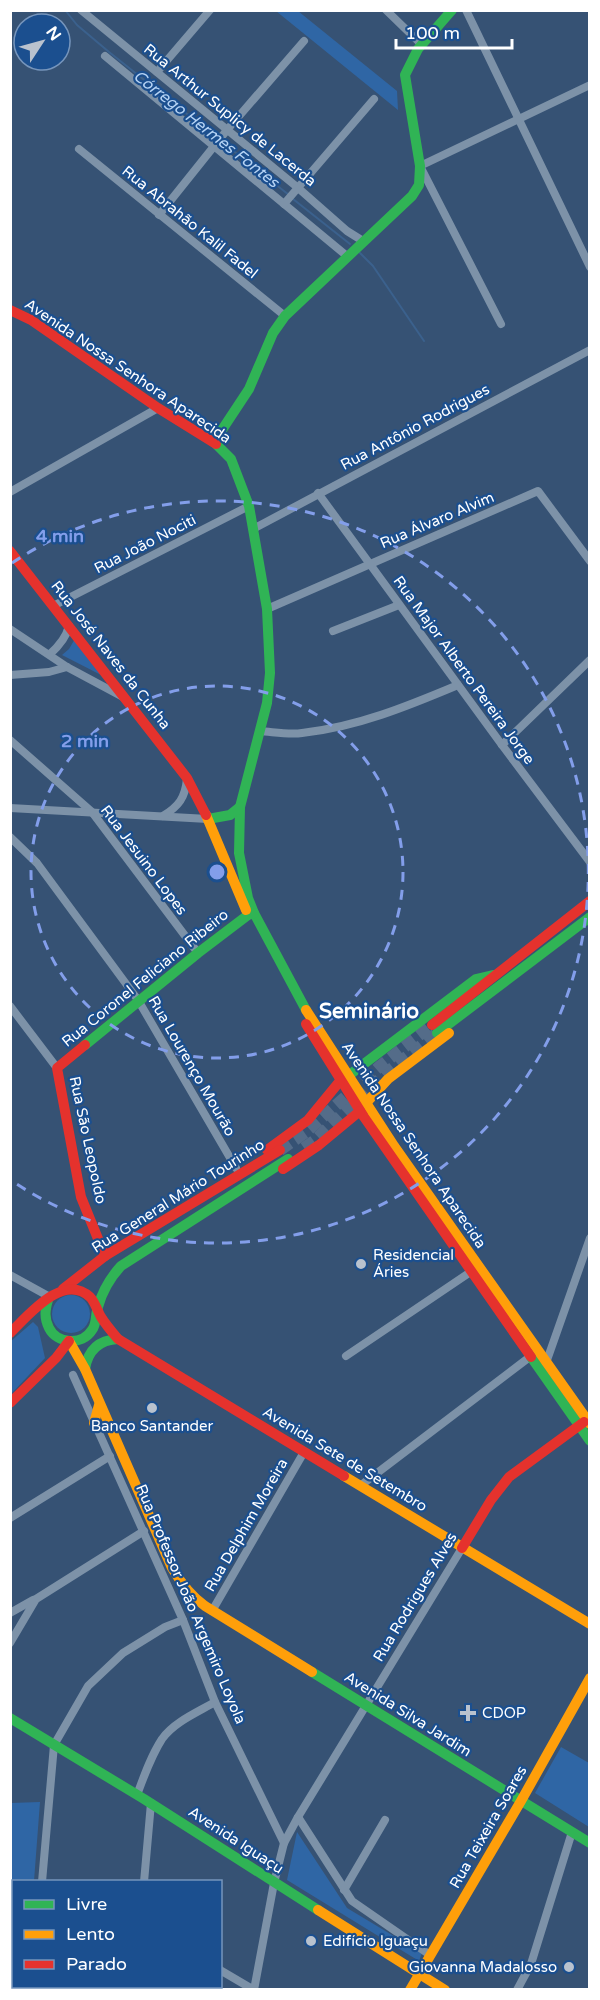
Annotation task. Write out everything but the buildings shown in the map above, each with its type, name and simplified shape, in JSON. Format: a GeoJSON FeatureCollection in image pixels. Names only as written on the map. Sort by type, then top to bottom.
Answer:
{"type":"FeatureCollection","features":[{"type":"Feature","properties":{"kind":"main road"},"geometry":{"type":"LineString","coordinates":[[214,442],[249,388],[273,333],[285,316],[412,196],[418,185],[420,166],[405,75],[412,58],[452,10]]}},
{"type":"Feature","properties":{"kind":"main road","name":"Avenida Nossa Senhora Aparecida"},"geometry":{"type":"LineString","coordinates":[[10,310],[31,320],[158,408],[214,442],[231,459],[249,506],[267,609],[270,673],[267,703],[240,807],[239,853],[251,914],[294,1004],[531,1356],[585,1423]]}},
{"type":"Feature","properties":{"kind":"main road","name":"Rua José Naves da Cunha"},"geometry":{"type":"LineString","coordinates":[[10,551],[187,778],[251,914]]}},
{"type":"Feature","properties":{"kind":"main road"},"geometry":{"type":"LineString","coordinates":[[208,819],[230,815],[240,807]]}},
{"type":"Feature","properties":{"kind":"main road"},"geometry":{"type":"LineString","coordinates":[[435,1029],[501,978],[590,901]]}},
{"type":"Feature","properties":{"kind":"main road","name":"Rua Coronel Feliciano Ribeiro"},"geometry":{"type":"LineString","coordinates":[[57,1068],[138,1000],[251,914]]}},
{"type":"Feature","properties":{"kind":"main road"},"geometry":{"type":"LineString","coordinates":[[207,1202],[236,1168],[302,1125],[326,1103],[344,1078],[476,979],[501,978],[590,917]]}},
{"type":"Feature","properties":{"kind":"main road"},"geometry":{"type":"LineString","coordinates":[[207,1202],[249,1191],[319,1145],[363,1107],[388,1079],[493,1000],[501,978]]}},
{"type":"Feature","properties":{"kind":"main road","name":"Rua São Leopoldo"},"geometry":{"type":"LineString","coordinates":[[57,1068],[81,1197],[109,1267],[107,1287]]}},
{"type":"Feature","properties":{"kind":"main road","name":"Avenida Nossa Senhora Aparecida"},"geometry":{"type":"LineString","coordinates":[[363,1107],[546,1363],[585,1423],[590,1441]]}},
{"type":"Feature","properties":{"kind":"main road","name":"Rua General Mário Tourinho"},"geometry":{"type":"LineString","coordinates":[[97,1308],[113,1275],[121,1266],[280,1150]]}},
{"type":"Feature","properties":{"kind":"main road","name":"Rua General Mário Tourinho"},"geometry":{"type":"LineString","coordinates":[[63,1289],[105,1256],[288,1159]]}},
{"type":"Feature","properties":{"kind":"main road"},"geometry":{"type":"LineString","coordinates":[[10,1333],[50,1297],[63,1289],[81,1290],[91,1298],[97,1308],[97,1319],[93,1329],[80,1340],[69,1341],[54,1336],[45,1323],[45,1306],[50,1297]]}},
{"type":"Feature","properties":{"kind":"main road","name":"Avenida Sete de Setembro"},"geometry":{"type":"LineString","coordinates":[[97,1308],[118,1339],[590,1624]]}},
{"type":"Feature","properties":{"kind":"main road"},"geometry":{"type":"LineString","coordinates":[[85,1369],[87,1357],[94,1347],[107,1340],[118,1339]]}},
{"type":"Feature","properties":{"kind":"main road"},"geometry":{"type":"LineString","coordinates":[[10,1403],[29,1382],[60,1355],[69,1341]]}},
{"type":"Feature","properties":{"kind":"main road","name":"Rua Professor João Argemiro Loyola"},"geometry":{"type":"LineString","coordinates":[[69,1341],[85,1369],[172,1568],[183,1588],[196,1601],[212,1611]]}},
{"type":"Feature","properties":{"kind":"main road"},"geometry":{"type":"LineString","coordinates":[[60,1355],[76,1353]]}},
{"type":"Feature","properties":{"kind":"main road"},"geometry":{"type":"LineString","coordinates":[[94,1423],[99,1405]]}},
{"type":"Feature","properties":{"kind":"main road","name":"Rua Rodrigues Alves"},"geometry":{"type":"LineString","coordinates":[[462,1548],[491,1500],[509,1477],[585,1423]]}},
{"type":"Feature","properties":{"kind":"main road"},"geometry":{"type":"LineString","coordinates":[[151,1546],[172,1568]]}},
{"type":"Feature","properties":{"kind":"main road","name":"Avenida Silva Jardim"},"geometry":{"type":"LineString","coordinates":[[212,1611],[590,1843]]}},
{"type":"Feature","properties":{"kind":"main road","name":"Rua Teixeira Soares"},"geometry":{"type":"LineString","coordinates":[[410,1989],[521,1801],[590,1678]]}},
{"type":"Feature","properties":{"kind":"main road","name":"Avenida Iguaçu"},"geometry":{"type":"LineString","coordinates":[[10,1718],[151,1803],[274,1883],[445,1989]]}},
{"type":"Feature","properties":{"kind":"street","name":"Rua Arthur Suplicy de Lacerda"},"geometry":{"type":"LineString","coordinates":[[81,10],[92,14],[157,72],[347,231],[363,241]]}},
{"type":"Feature","properties":{"kind":"street"},"geometry":{"type":"LineString","coordinates":[[157,72],[210,10]]}},
{"type":"Feature","properties":{"kind":"street"},"geometry":{"type":"LineString","coordinates":[[386,10],[422,45]]}},
{"type":"Feature","properties":{"kind":"street"},"geometry":{"type":"LineString","coordinates":[[466,10],[590,267]]}},
{"type":"Feature","properties":{"kind":"street"},"geometry":{"type":"LineString","coordinates":[[159,215],[227,130],[304,41]]}},
{"type":"Feature","properties":{"kind":"street"},"geometry":{"type":"LineString","coordinates":[[105,56],[347,256]]}},
{"type":"Feature","properties":{"kind":"street"},"geometry":{"type":"LineString","coordinates":[[501,324],[420,166],[590,85]]}},
{"type":"Feature","properties":{"kind":"street"},"geometry":{"type":"LineString","coordinates":[[284,204],[374,99]]}},
{"type":"Feature","properties":{"kind":"street","name":"Rua Abrahão Kalil Fadel"},"geometry":{"type":"LineString","coordinates":[[79,149],[285,316]]}},
{"type":"Feature","properties":{"kind":"street","name":"Rua Antônio Rodrigues"},"geometry":{"type":"LineString","coordinates":[[253,529],[590,350]]}},
{"type":"Feature","properties":{"kind":"street"},"geometry":{"type":"LineString","coordinates":[[10,492],[158,408]]}},
{"type":"Feature","properties":{"kind":"street","name":"Rua Álvaro Alvim"},"geometry":{"type":"LineString","coordinates":[[267,609],[538,491],[590,561]]}},
{"type":"Feature","properties":{"kind":"street","name":"Rua Major Alberto Pereira Jorge"},"geometry":{"type":"LineString","coordinates":[[318,493],[399,606],[590,862]]}},
{"type":"Feature","properties":{"kind":"street","name":"Rua João Nociti"},"geometry":{"type":"LineString","coordinates":[[53,606],[249,506]]}},
{"type":"Feature","properties":{"kind":"street"},"geometry":{"type":"LineString","coordinates":[[333,631],[399,606]]}},
{"type":"Feature","properties":{"kind":"street"},"geometry":{"type":"LineString","coordinates":[[50,654],[67,635],[69,626]]}},
{"type":"Feature","properties":{"kind":"street"},"geometry":{"type":"LineString","coordinates":[[10,629],[67,667],[128,700]]}},
{"type":"Feature","properties":{"kind":"street"},"geometry":{"type":"LineString","coordinates":[[502,745],[590,660]]}},
{"type":"Feature","properties":{"kind":"street"},"geometry":{"type":"LineString","coordinates":[[10,675],[49,672],[67,667]]}},
{"type":"Feature","properties":{"kind":"street"},"geometry":{"type":"LineString","coordinates":[[260,731],[300,734],[354,723],[408,706],[458,685]]}},
{"type":"Feature","properties":{"kind":"street","name":"Rua Jesuino Lopes"},"geometry":{"type":"LineString","coordinates":[[10,740],[92,812],[198,953]]}},
{"type":"Feature","properties":{"kind":"street"},"geometry":{"type":"LineString","coordinates":[[162,816],[175,808],[182,800],[187,778]]}},
{"type":"Feature","properties":{"kind":"street"},"geometry":{"type":"LineString","coordinates":[[10,808],[208,819]]}},
{"type":"Feature","properties":{"kind":"street","name":"Rua Lourenço Mourão"},"geometry":{"type":"LineString","coordinates":[[10,837],[37,863],[138,1000],[236,1168]]}},
{"type":"Feature","properties":{"kind":"street","name":"Rua São Leopoldo"},"geometry":{"type":"LineString","coordinates":[[10,1006],[57,1068]]}},
{"type":"Feature","properties":{"kind":"street"},"geometry":{"type":"LineString","coordinates":[[546,1363],[590,1238]]}},
{"type":"Feature","properties":{"kind":"street"},"geometry":{"type":"LineString","coordinates":[[346,1356],[472,1271]]}},
{"type":"Feature","properties":{"kind":"street"},"geometry":{"type":"LineString","coordinates":[[10,1275],[50,1297]]}},
{"type":"Feature","properties":{"kind":"street"},"geometry":{"type":"LineString","coordinates":[[360,1486],[531,1356]]}},
{"type":"Feature","properties":{"kind":"street","name":"Rua Professor João Argemiro Loyola"},"geometry":{"type":"LineString","coordinates":[[73,1374],[151,1546],[215,1702],[284,1843]]}},
{"type":"Feature","properties":{"kind":"street","name":"Rua Delphim Moreira"},"geometry":{"type":"LineString","coordinates":[[212,1611],[304,1452]]}},
{"type":"Feature","properties":{"kind":"street"},"geometry":{"type":"LineString","coordinates":[[10,1518],[110,1456]]}},
{"type":"Feature","properties":{"kind":"street"},"geometry":{"type":"LineString","coordinates":[[10,1613],[144,1531]]}},
{"type":"Feature","properties":{"kind":"street","name":"Rua Rodrigues Alves"},"geometry":{"type":"LineString","coordinates":[[254,1989],[284,1843],[462,1548]]}},
{"type":"Feature","properties":{"kind":"street"},"geometry":{"type":"LineString","coordinates":[[10,1643],[36,1599]]}},
{"type":"Feature","properties":{"kind":"street"},"geometry":{"type":"LineString","coordinates":[[42,1880],[54,1745],[88,1686],[123,1653],[165,1627],[183,1620]]}},
{"type":"Feature","properties":{"kind":"street"},"geometry":{"type":"LineString","coordinates":[[137,1795],[149,1763],[163,1738],[181,1722],[215,1702]]}},
{"type":"Feature","properties":{"kind":"street"},"geometry":{"type":"LineString","coordinates":[[144,1880],[151,1803]]}},
{"type":"Feature","properties":{"kind":"street"},"geometry":{"type":"LineString","coordinates":[[298,1817],[352,1901],[430,1955]]}},
{"type":"Feature","properties":{"kind":"street"},"geometry":{"type":"LineString","coordinates":[[344,1890],[385,1820]]}},
{"type":"Feature","properties":{"kind":"street"},"geometry":{"type":"LineString","coordinates":[[517,1989],[531,1964],[572,1832]]}},
{"type":"Feature","properties":{"kind":"street"},"geometry":{"type":"LineString","coordinates":[[222,1971],[254,1989]]}},
{"type":"Feature","properties":{"kind":"shaded area"},"geometry":{"type":"Polygon","coordinates":[[[276,11],[298,11],[397,91],[398,110],[276,11]]]}},
{"type":"Feature","properties":{"kind":"shaded area"},"geometry":{"type":"Polygon","coordinates":[[[76,637],[101,675],[62,655],[69,649],[76,637]]]}},
{"type":"Feature","properties":{"kind":"shaded area"},"geometry":{"type":"Polygon","coordinates":[[[71,1295],[85,1300],[90,1314],[85,1328],[71,1333],[57,1328],[52,1314],[57,1300],[71,1295]]]}},
{"type":"Feature","properties":{"kind":"shaded area"},"geometry":{"type":"Polygon","coordinates":[[[33,1322],[38,1327],[45,1358],[11,1394],[10,1342],[33,1322]]]}},
{"type":"Feature","properties":{"kind":"shaded area"},"geometry":{"type":"Polygon","coordinates":[[[561,1747],[589,1763],[589,1827],[535,1793],[561,1747]]]}},
{"type":"Feature","properties":{"kind":"shaded area"},"geometry":{"type":"Polygon","coordinates":[[[40,1802],[34,1880],[12,1880],[12,1902],[11,1902],[11,1803],[40,1802]]]}},
{"type":"Feature","properties":{"kind":"shaded area"},"geometry":{"type":"Polygon","coordinates":[[[297,1832],[347,1908],[422,1953],[419,1961],[287,1880],[297,1832]]]}},
{"type":"Feature","properties":{"kind":"waterway","name":"Córrego Hermes Fontes"},"geometry":{"type":"LineString","coordinates":[[65,10],[77,25],[109,52],[289,195]]}},
{"type":"Feature","properties":{"kind":"waterway","name":"Córrego Hermes Fontes"},"geometry":{"type":"LineString","coordinates":[[293,199],[350,244]]}},
{"type":"Feature","properties":{"kind":"waterway"},"geometry":{"type":"LineString","coordinates":[[360,253],[373,266],[424,341]]}},
{"type":"Feature","properties":{"kind":"tunnel"},"geometry":{"type":"LineString","coordinates":[[280,1150],[306,1132],[379,1067],[432,1025]]}},
{"type":"Feature","properties":{"kind":"tunnel"},"geometry":{"type":"LineString","coordinates":[[304,1148],[385,1074],[437,1033]]}},
{"type":"Feature","properties":{"kind":"traffic: fast"},"geometry":{"type":"LineString","coordinates":[[214,442],[249,389],[273,333],[285,316],[412,196],[419,185],[420,166],[405,75],[418,49],[452,10]]}},
{"type":"Feature","properties":{"kind":"traffic: fast"},"geometry":{"type":"LineString","coordinates":[[216,444],[231,459],[249,506],[267,609],[270,673],[267,703],[240,807],[239,853],[248,898],[254,913],[306,1010]]}},
{"type":"Feature","properties":{"kind":"traffic: fast"},"geometry":{"type":"LineString","coordinates":[[208,819],[230,815],[240,807]]}},
{"type":"Feature","properties":{"kind":"traffic: fast"},"geometry":{"type":"LineString","coordinates":[[85,1045],[198,953],[248,915],[254,913]]}},
{"type":"Feature","properties":{"kind":"traffic: fast"},"geometry":{"type":"LineString","coordinates":[[437,1033],[590,917]]}},
{"type":"Feature","properties":{"kind":"traffic: fast"},"geometry":{"type":"LineString","coordinates":[[348,1076],[476,979],[493,975]]}},
{"type":"Feature","properties":{"kind":"traffic: fast"},"geometry":{"type":"LineString","coordinates":[[48,1300],[46,1317],[53,1333],[63,1340],[82,1339],[94,1328],[102,1296],[110,1280],[121,1266],[288,1159]]}},
{"type":"Feature","properties":{"kind":"traffic: fast"},"geometry":{"type":"LineString","coordinates":[[85,1369],[86,1362],[96,1347],[105,1341],[118,1339]]}},
{"type":"Feature","properties":{"kind":"traffic: fast"},"geometry":{"type":"LineString","coordinates":[[531,1357],[590,1441]]}},
{"type":"Feature","properties":{"kind":"traffic: fast"},"geometry":{"type":"LineString","coordinates":[[312,1672],[590,1843]]}},
{"type":"Feature","properties":{"kind":"traffic: fast"},"geometry":{"type":"LineString","coordinates":[[10,1718],[144,1799],[318,1910]]}},
{"type":"Feature","properties":{"kind":"traffic: slow"},"geometry":{"type":"LineString","coordinates":[[206,815],[246,910]]}},
{"type":"Feature","properties":{"kind":"traffic: slow"},"geometry":{"type":"LineString","coordinates":[[306,1010],[394,1146],[590,1424]]}},
{"type":"Feature","properties":{"kind":"traffic: slow"},"geometry":{"type":"LineString","coordinates":[[366,1103],[388,1079],[449,1033]]}},
{"type":"Feature","properties":{"kind":"traffic: slow"},"geometry":{"type":"LineString","coordinates":[[69,1341],[85,1369],[172,1568],[183,1584],[205,1606],[312,1672]]}},
{"type":"Feature","properties":{"kind":"traffic: slow"},"geometry":{"type":"LineString","coordinates":[[94,1423],[99,1405]]}},
{"type":"Feature","properties":{"kind":"traffic: slow"},"geometry":{"type":"LineString","coordinates":[[344,1476],[590,1624]]}},
{"type":"Feature","properties":{"kind":"traffic: slow"},"geometry":{"type":"LineString","coordinates":[[410,1990],[590,1678]]}},
{"type":"Feature","properties":{"kind":"traffic: slow"},"geometry":{"type":"LineString","coordinates":[[318,1910],[445,1990]]}},
{"type":"Feature","properties":{"kind":"traffic: jam"},"geometry":{"type":"LineString","coordinates":[[10,310],[31,320],[158,408],[216,444]]}},
{"type":"Feature","properties":{"kind":"traffic: jam"},"geometry":{"type":"LineString","coordinates":[[10,551],[187,778],[206,815]]}},
{"type":"Feature","properties":{"kind":"traffic: jam"},"geometry":{"type":"LineString","coordinates":[[432,1025],[590,901]]}},
{"type":"Feature","properties":{"kind":"traffic: jam"},"geometry":{"type":"LineString","coordinates":[[306,1024],[364,1117],[531,1357]]}},
{"type":"Feature","properties":{"kind":"traffic: jam"},"geometry":{"type":"LineString","coordinates":[[85,1045],[57,1068],[81,1197],[105,1256]]}},
{"type":"Feature","properties":{"kind":"traffic: jam"},"geometry":{"type":"LineString","coordinates":[[267,1150],[308,1120],[340,1081]]}},
{"type":"Feature","properties":{"kind":"traffic: jam"},"geometry":{"type":"LineString","coordinates":[[283,1169],[319,1145],[360,1111]]}},
{"type":"Feature","properties":{"kind":"traffic: jam"},"geometry":{"type":"LineString","coordinates":[[63,1289],[105,1256],[280,1150]]}},
{"type":"Feature","properties":{"kind":"traffic: jam"},"geometry":{"type":"LineString","coordinates":[[10,1333],[47,1299],[69,1290],[80,1291],[92,1299],[103,1320],[118,1339],[344,1476]]}},
{"type":"Feature","properties":{"kind":"traffic: jam"},"geometry":{"type":"LineString","coordinates":[[10,1403],[56,1358],[69,1341]]}},
{"type":"Feature","properties":{"kind":"traffic: jam"},"geometry":{"type":"LineString","coordinates":[[462,1548],[491,1500],[509,1477],[584,1422]]}},
{"type":"Feature","properties":{"kind":"place","name":"Residencial Áries"},"geometry":{"type":"Point","coordinates":[361,1264]}},
{"type":"Feature","properties":{"kind":"place","name":"Banco Santander"},"geometry":{"type":"Point","coordinates":[152,1408]}},
{"type":"Feature","properties":{"kind":"place","name":"CDOP"},"geometry":{"type":"Point","coordinates":[468,1713]}},
{"type":"Feature","properties":{"kind":"place","name":"Edifício Iguaçu"},"geometry":{"type":"Point","coordinates":[311,1941]}},
{"type":"Feature","properties":{"kind":"place","name":"Giovanna Madalosso"},"geometry":{"type":"Point","coordinates":[569,1967]}},
{"type":"Feature","properties":{"kind":"district","name":"Seminário"},"geometry":{"type":"Point","coordinates":[369,1011]}}]}
